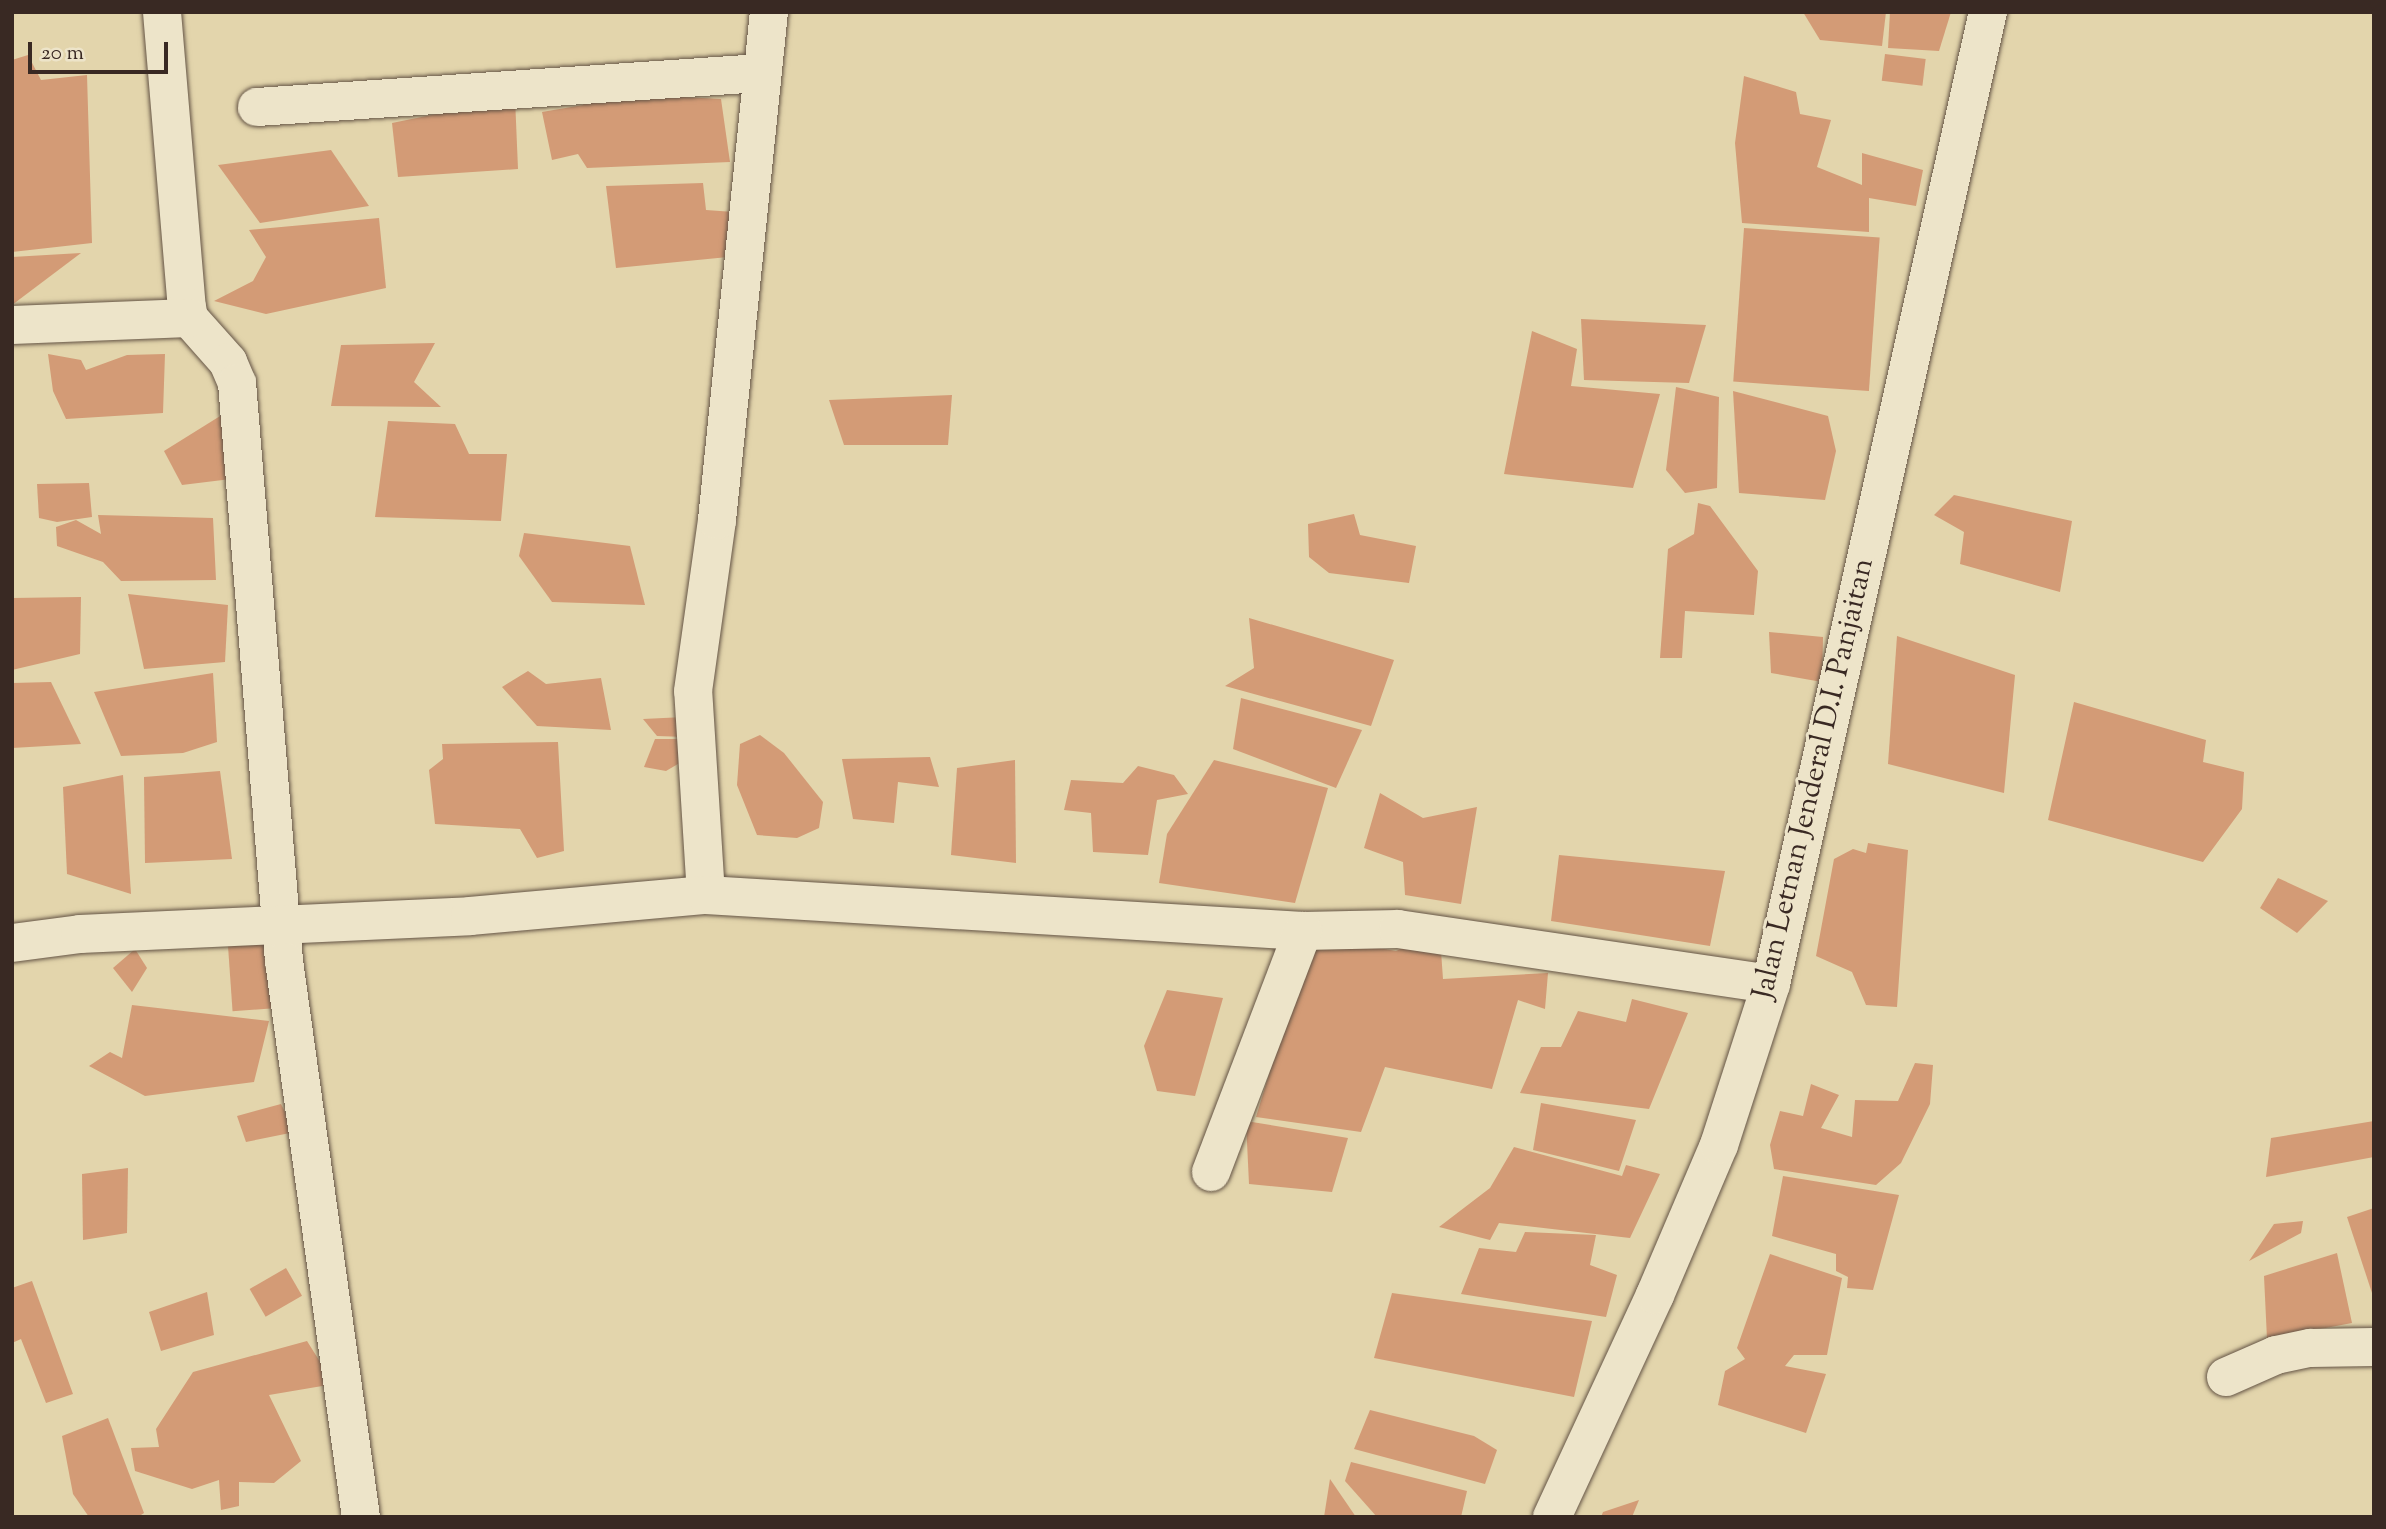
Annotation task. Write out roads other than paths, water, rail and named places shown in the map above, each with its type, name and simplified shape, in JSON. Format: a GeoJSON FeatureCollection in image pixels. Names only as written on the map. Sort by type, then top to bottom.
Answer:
{"type":"FeatureCollection","features":[{"type":"Feature","properties":{"kind":"street"},"geometry":{"type":"LineString","coordinates":[[162,12],[181,276],[189,318],[228,362],[237,383],[281,923],[321,1250],[361,1517]]}},
{"type":"Feature","properties":{"kind":"street"},"geometry":{"type":"LineString","coordinates":[[706,895],[693,691],[717,520],[769,12]]}},
{"type":"Feature","properties":{"kind":"street","name":"Jalan Letnan Jenderal D.I. Panjaitan"},"geometry":{"type":"LineString","coordinates":[[1552,1517],[1655,1295],[1719,1144],[1771,984],[1988,12]]}},
{"type":"Feature","properties":{"kind":"street"},"geometry":{"type":"LineString","coordinates":[[257,107],[761,73]]}},
{"type":"Feature","properties":{"kind":"street"},"geometry":{"type":"LineString","coordinates":[[12,325],[189,318]]}},
{"type":"Feature","properties":{"kind":"street"},"geometry":{"type":"LineString","coordinates":[[12,943],[80,934],[470,916],[706,895],[1303,931],[1398,929],[1771,984]]}},
{"type":"Feature","properties":{"kind":"street"},"geometry":{"type":"LineString","coordinates":[[1211,1172],[1303,931]]}},
{"type":"Feature","properties":{"kind":"street"},"geometry":{"type":"LineString","coordinates":[[2226,1377],[2276,1354],[2311,1348],[2374,1347]]}}]}
